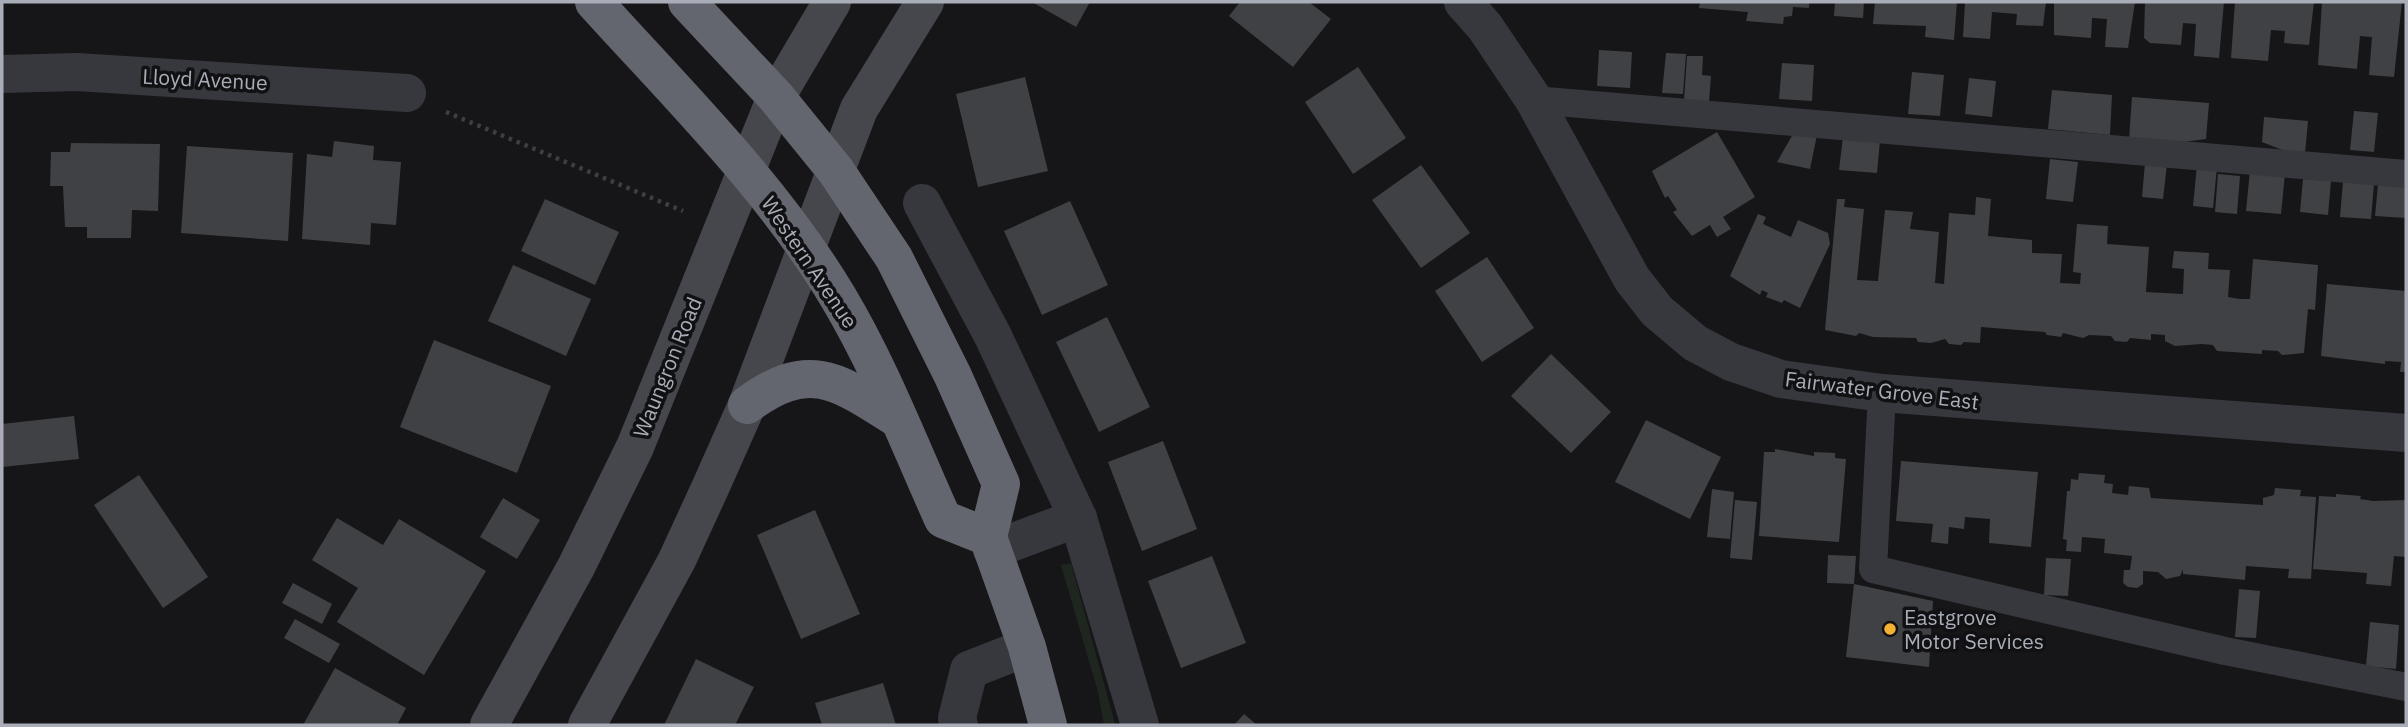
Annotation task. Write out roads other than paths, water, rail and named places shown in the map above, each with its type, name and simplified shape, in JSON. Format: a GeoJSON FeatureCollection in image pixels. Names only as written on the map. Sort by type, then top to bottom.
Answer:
{"type":"FeatureCollection","features":[{"type":"Feature","properties":{"kind":"highway","name":"Western Avenue"},"geometry":{"type":"LineString","coordinates":[[594,2],[748,172],[806,249],[853,323],[943,519],[990,544]]}},
{"type":"Feature","properties":{"kind":"highway"},"geometry":{"type":"LineString","coordinates":[[687,2],[776,97],[836,171],[894,258],[953,376],[1001,484],[990,544],[1027,647],[1048,725]]}},
{"type":"Feature","properties":{"kind":"highway"},"geometry":{"type":"LineString","coordinates":[[747,405],[769,389],[788,380],[813,379],[849,388],[898,419]]}},
{"type":"Feature","properties":{"kind":"main road","name":"Waungron Road"},"geometry":{"type":"LineString","coordinates":[[489,725],[576,567],[635,447],[776,97],[832,2]]}},
{"type":"Feature","properties":{"kind":"main road"},"geometry":{"type":"LineString","coordinates":[[587,725],[677,560],[747,405],[859,109],[925,2]]}},
{"type":"Feature","properties":{"kind":"street","name":"Fairwater Grove East"},"geometry":{"type":"LineString","coordinates":[[1463,2],[1485,27],[1534,100],[1615,251],[1657,311],[1695,343],[1731,362],[1780,380],[1882,393],[2406,433]]}},
{"type":"Feature","properties":{"kind":"street","name":"Lloyd Avenue"},"geometry":{"type":"LineString","coordinates":[[2,74],[77,72],[407,93]]}},
{"type":"Feature","properties":{"kind":"street"},"geometry":{"type":"LineString","coordinates":[[922,203],[993,335],[1077,518],[1140,725]]}},
{"type":"Feature","properties":{"kind":"street"},"geometry":{"type":"LineString","coordinates":[[990,544],[1077,518]]}},
{"type":"Feature","properties":{"kind":"street"},"geometry":{"type":"LineString","coordinates":[[959,725],[957,718],[969,670],[1027,647]]}},
{"type":"Feature","properties":{"kind":"lane"},"geometry":{"type":"LineString","coordinates":[[1534,100],[2406,174]]}},
{"type":"Feature","properties":{"kind":"lane"},"geometry":{"type":"LineString","coordinates":[[1882,393],[1873,569],[2225,651],[2406,687]]}},
{"type":"Feature","properties":{"kind":"place","name":"Eastgrove Motor Services"},"geometry":{"type":"Point","coordinates":[1890,629]}}]}
